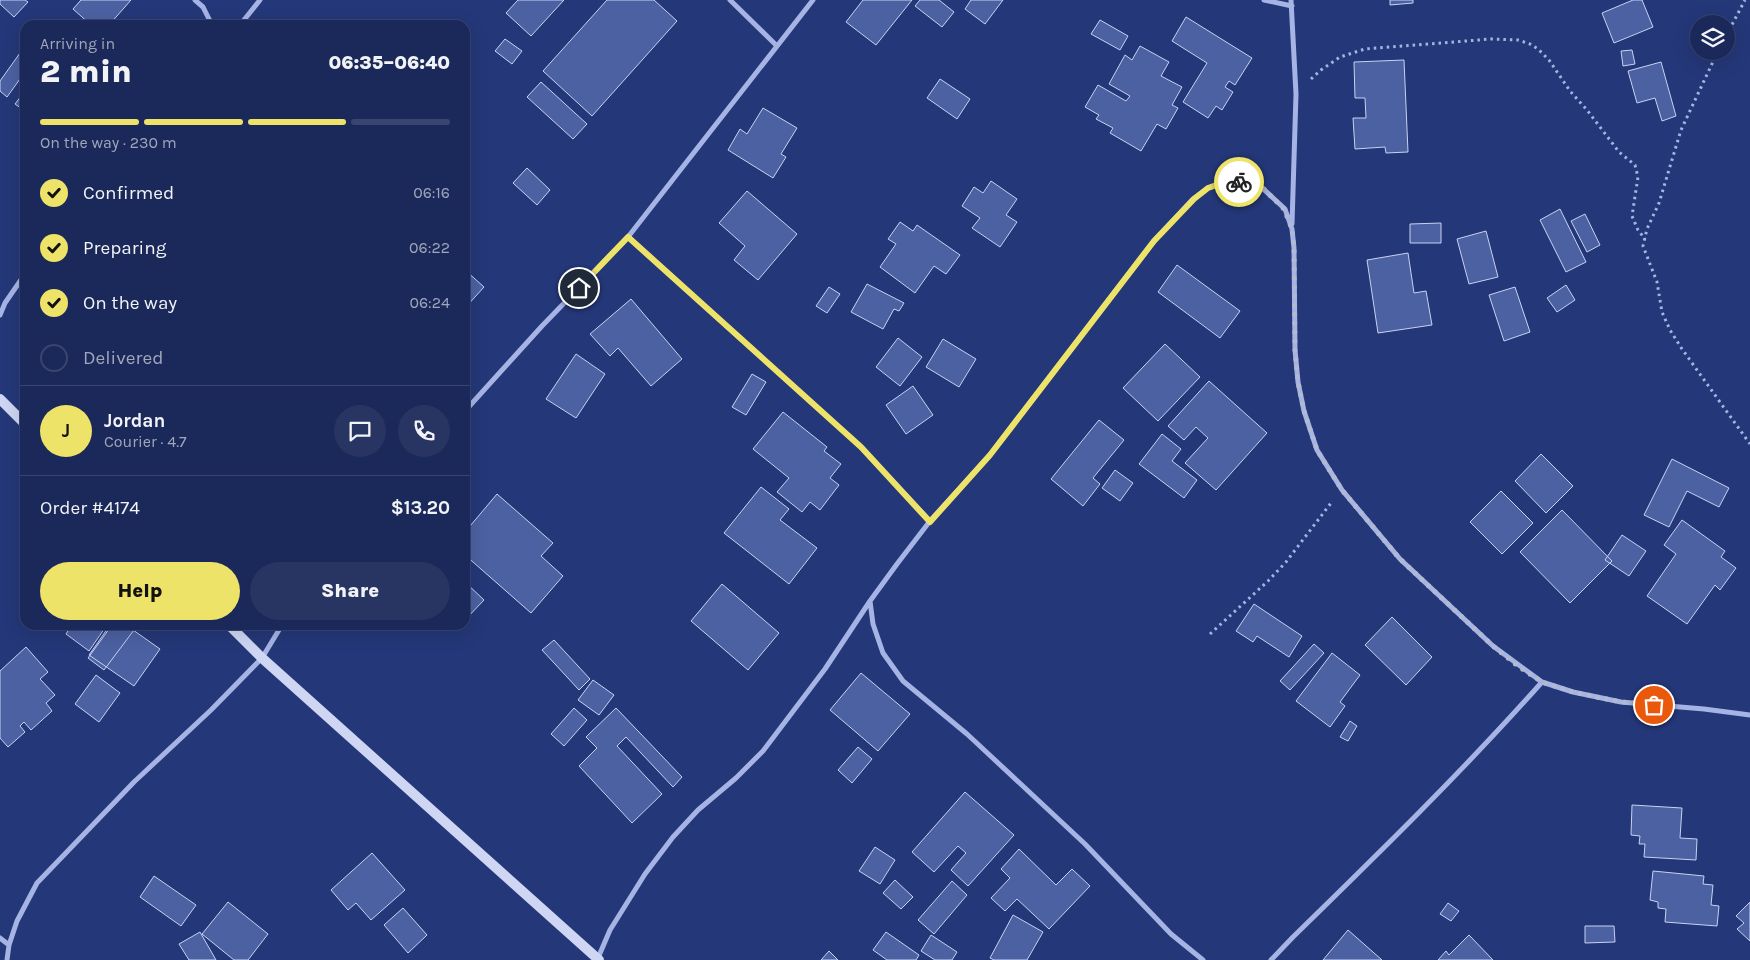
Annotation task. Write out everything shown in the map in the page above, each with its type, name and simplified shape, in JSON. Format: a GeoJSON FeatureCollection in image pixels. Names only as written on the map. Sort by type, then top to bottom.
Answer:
{"type":"FeatureCollection","features":[{"type":"Feature","properties":{"kind":"street"},"geometry":{"type":"LineString","coordinates":[[195,0],[203,7],[210,20]]}},
{"type":"Feature","properties":{"kind":"street"},"geometry":{"type":"LineString","coordinates":[[244,20],[260,0]]}},
{"type":"Feature","properties":{"kind":"street"},"geometry":{"type":"LineString","coordinates":[[730,0],[777,46]]}},
{"type":"Feature","properties":{"kind":"street"},"geometry":{"type":"LineString","coordinates":[[470,405],[542,326],[628,237],[814,0]]}},
{"type":"Feature","properties":{"kind":"street"},"geometry":{"type":"LineString","coordinates":[[1264,0],[1291,3],[1296,94],[1292,229],[1294,248],[1295,350],[1298,382],[1304,411],[1317,450],[1342,490],[1400,559],[1493,646],[1542,682],[1573,692],[1621,702],[1750,715]]}},
{"type":"Feature","properties":{"kind":"street"},"geometry":{"type":"LineString","coordinates":[[234,630],[262,658],[599,959],[610,930],[644,874],[673,837],[698,810],[736,778],[763,751],[825,669],[870,601],[930,522],[990,455],[1154,241],[1194,199],[1208,188],[1228,181],[1260,185],[1284,209],[1292,229]]}},
{"type":"Feature","properties":{"kind":"street"},"geometry":{"type":"LineString","coordinates":[[628,237],[861,447],[930,522]]}},
{"type":"Feature","properties":{"kind":"street"},"geometry":{"type":"LineString","coordinates":[[0,315],[5,303],[20,281]]}},
{"type":"Feature","properties":{"kind":"street"},"geometry":{"type":"LineString","coordinates":[[0,399],[20,419]]}},
{"type":"Feature","properties":{"kind":"street"},"geometry":{"type":"LineString","coordinates":[[870,601],[873,624],[884,653],[904,681],[967,734],[1085,844],[1171,934],[1203,960]]}},
{"type":"Feature","properties":{"kind":"street"},"geometry":{"type":"LineString","coordinates":[[7,960],[9,945],[17,921],[37,883],[134,782],[194,726],[262,658],[279,630]]}},
{"type":"Feature","properties":{"kind":"street"},"geometry":{"type":"LineString","coordinates":[[1271,960],[1471,759],[1542,682]]}},
{"type":"Feature","properties":{"kind":"street"},"geometry":{"type":"LineString","coordinates":[[0,938],[9,945]]}},
{"type":"Feature","properties":{"kind":"path"},"geometry":{"type":"LineString","coordinates":[[1735,20],[1746,0]]}},
{"type":"Feature","properties":{"kind":"path"},"geometry":{"type":"LineString","coordinates":[[1296,94],[1321,70],[1340,57],[1365,49],[1491,39],[1518,40],[1530,44],[1549,60],[1570,91],[1587,110],[1608,139],[1635,166],[1638,177],[1632,216],[1638,230],[1645,239]]}},
{"type":"Feature","properties":{"kind":"path"},"geometry":{"type":"LineString","coordinates":[[1714,60],[1680,130],[1659,203],[1647,229],[1644,246],[1657,282],[1662,312],[1670,330],[1750,444]]}},
{"type":"Feature","properties":{"kind":"path"},"geometry":{"type":"LineString","coordinates":[[1210,634],[1286,562],[1342,490]]}},
{"type":"Feature","properties":{"kind":"building"},"geometry":{"type":"Polygon","coordinates":[[[0,0],[25,0],[28,2],[14,17],[0,4],[0,0]]]}},
{"type":"Feature","properties":{"kind":"building"},"geometry":{"type":"Polygon","coordinates":[[[81,0],[131,0],[113,20],[85,20],[73,9],[81,0]]]}},
{"type":"Feature","properties":{"kind":"building"},"geometry":{"type":"Polygon","coordinates":[[[518,0],[564,0],[531,36],[506,13],[518,0]]]}},
{"type":"Feature","properties":{"kind":"building"},"geometry":{"type":"Polygon","coordinates":[[[607,0],[654,0],[677,21],[592,116],[543,71],[607,0]]]}},
{"type":"Feature","properties":{"kind":"building"},"geometry":{"type":"Polygon","coordinates":[[[863,0],[912,0],[876,45],[846,22],[863,0]]]}},
{"type":"Feature","properties":{"kind":"building"},"geometry":{"type":"Polygon","coordinates":[[[920,0],[939,0],[954,12],[942,27],[915,6],[920,0]]]}},
{"type":"Feature","properties":{"kind":"building"},"geometry":{"type":"Polygon","coordinates":[[[971,0],[1003,0],[985,24],[965,9],[971,0]]]}},
{"type":"Feature","properties":{"kind":"building"},"geometry":{"type":"Polygon","coordinates":[[[1390,0],[1413,0],[1413,3],[1390,5],[1390,0]]]}},
{"type":"Feature","properties":{"kind":"building"},"geometry":{"type":"Polygon","coordinates":[[[1633,0],[1642,0],[1653,27],[1614,43],[1602,13],[1633,0]]]}},
{"type":"Feature","properties":{"kind":"building"},"geometry":{"type":"Polygon","coordinates":[[[1186,17],[1252,58],[1235,85],[1229,81],[1225,87],[1233,92],[1222,110],[1216,106],[1208,118],[1183,102],[1207,63],[1172,41],[1186,17]]]}},
{"type":"Feature","properties":{"kind":"building"},"geometry":{"type":"Polygon","coordinates":[[[1100,20],[1128,36],[1120,50],[1091,34],[1100,20]]]}},
{"type":"Feature","properties":{"kind":"building"},"geometry":{"type":"Polygon","coordinates":[[[505,39],[522,51],[512,64],[495,51],[505,39]]]}},
{"type":"Feature","properties":{"kind":"building"},"geometry":{"type":"Polygon","coordinates":[[[1140,46],[1169,62],[1161,76],[1182,87],[1172,105],[1178,108],[1166,129],[1157,124],[1141,151],[1110,133],[1113,128],[1096,119],[1099,115],[1085,107],[1098,85],[1126,101],[1130,96],[1109,84],[1125,55],[1132,60],[1140,46]]]}},
{"type":"Feature","properties":{"kind":"building"},"geometry":{"type":"Polygon","coordinates":[[[1632,50],[1635,64],[1623,66],[1621,51],[1632,50]]]}},
{"type":"Feature","properties":{"kind":"building"},"geometry":{"type":"Polygon","coordinates":[[[20,53],[20,79],[7,97],[0,91],[0,81],[20,53]]]}},
{"type":"Feature","properties":{"kind":"building"},"geometry":{"type":"Polygon","coordinates":[[[1404,60],[1408,152],[1386,153],[1385,147],[1355,149],[1353,118],[1366,118],[1365,98],[1355,98],[1354,62],[1404,60]]]}},
{"type":"Feature","properties":{"kind":"building"},"geometry":{"type":"Polygon","coordinates":[[[1661,62],[1676,116],[1662,121],[1655,98],[1637,103],[1628,71],[1661,62]]]}},
{"type":"Feature","properties":{"kind":"building"},"geometry":{"type":"Polygon","coordinates":[[[940,79],[970,99],[957,119],[927,98],[940,79]]]}},
{"type":"Feature","properties":{"kind":"building"},"geometry":{"type":"Polygon","coordinates":[[[541,82],[587,124],[573,139],[527,97],[541,82]]]}},
{"type":"Feature","properties":{"kind":"building"},"geometry":{"type":"Polygon","coordinates":[[[20,98],[20,108],[15,104],[20,98]]]}},
{"type":"Feature","properties":{"kind":"building"},"geometry":{"type":"Polygon","coordinates":[[[763,108],[797,128],[781,154],[786,157],[773,178],[728,150],[740,129],[747,134],[763,108]]]}},
{"type":"Feature","properties":{"kind":"building"},"geometry":{"type":"Polygon","coordinates":[[[527,168],[550,190],[537,205],[513,183],[527,168]]]}},
{"type":"Feature","properties":{"kind":"building"},"geometry":{"type":"Polygon","coordinates":[[[991,181],[1017,199],[1006,215],[1017,222],[1000,247],[972,228],[980,218],[962,206],[974,187],[983,193],[991,181]]]}},
{"type":"Feature","properties":{"kind":"building"},"geometry":{"type":"Polygon","coordinates":[[[747,191],[797,234],[758,280],[734,260],[745,246],[719,223],[747,191]]]}},
{"type":"Feature","properties":{"kind":"building"},"geometry":{"type":"Polygon","coordinates":[[[1560,209],[1586,262],[1566,272],[1540,220],[1560,209]]]}},
{"type":"Feature","properties":{"kind":"building"},"geometry":{"type":"Polygon","coordinates":[[[1585,214],[1600,245],[1587,252],[1571,221],[1585,214]]]}},
{"type":"Feature","properties":{"kind":"building"},"geometry":{"type":"Polygon","coordinates":[[[900,222],[913,231],[917,225],[960,255],[946,274],[934,266],[915,293],[880,267],[896,244],[888,239],[900,222]]]}},
{"type":"Feature","properties":{"kind":"building"},"geometry":{"type":"Polygon","coordinates":[[[1441,223],[1441,243],[1410,243],[1410,224],[1441,223]]]}},
{"type":"Feature","properties":{"kind":"building"},"geometry":{"type":"Polygon","coordinates":[[[1486,231],[1498,277],[1469,284],[1457,239],[1486,231]]]}},
{"type":"Feature","properties":{"kind":"building"},"geometry":{"type":"Polygon","coordinates":[[[1408,253],[1414,293],[1426,291],[1432,325],[1378,333],[1367,260],[1408,253]]]}},
{"type":"Feature","properties":{"kind":"building"},"geometry":{"type":"Polygon","coordinates":[[[1177,265],[1240,311],[1220,338],[1158,292],[1177,265]]]}},
{"type":"Feature","properties":{"kind":"building"},"geometry":{"type":"Polygon","coordinates":[[[470,274],[484,287],[470,302],[470,274]]]}},
{"type":"Feature","properties":{"kind":"building"},"geometry":{"type":"Polygon","coordinates":[[[867,284],[904,303],[899,311],[894,309],[883,329],[851,312],[867,284]]]}},
{"type":"Feature","properties":{"kind":"building"},"geometry":{"type":"Polygon","coordinates":[[[1566,285],[1575,300],[1557,312],[1547,298],[1566,285]]]}},
{"type":"Feature","properties":{"kind":"building"},"geometry":{"type":"Polygon","coordinates":[[[829,287],[840,294],[827,313],[816,306],[829,287]]]}},
{"type":"Feature","properties":{"kind":"building"},"geometry":{"type":"Polygon","coordinates":[[[1515,287],[1530,332],[1504,341],[1489,295],[1515,287]]]}},
{"type":"Feature","properties":{"kind":"building"},"geometry":{"type":"Polygon","coordinates":[[[631,299],[682,359],[651,386],[618,348],[610,356],[590,334],[631,299]]]}},
{"type":"Feature","properties":{"kind":"building"},"geometry":{"type":"Polygon","coordinates":[[[898,338],[922,357],[900,386],[876,367],[898,338]]]}},
{"type":"Feature","properties":{"kind":"building"},"geometry":{"type":"Polygon","coordinates":[[[943,339],[976,359],[959,387],[926,367],[943,339]]]}},
{"type":"Feature","properties":{"kind":"building"},"geometry":{"type":"Polygon","coordinates":[[[1165,344],[1200,377],[1158,421],[1123,388],[1165,344]]]}},
{"type":"Feature","properties":{"kind":"building"},"geometry":{"type":"Polygon","coordinates":[[[576,354],[605,374],[576,418],[546,399],[576,354]]]}},
{"type":"Feature","properties":{"kind":"building"},"geometry":{"type":"Polygon","coordinates":[[[752,374],[766,382],[746,415],[732,407],[752,374]]]}},
{"type":"Feature","properties":{"kind":"building"},"geometry":{"type":"Polygon","coordinates":[[[1209,381],[1267,433],[1216,490],[1185,463],[1208,438],[1196,427],[1184,440],[1168,426],[1209,381]]]}},
{"type":"Feature","properties":{"kind":"building"},"geometry":{"type":"Polygon","coordinates":[[[913,386],[933,415],[906,434],[886,405],[913,386]]]}},
{"type":"Feature","properties":{"kind":"building"},"geometry":{"type":"Polygon","coordinates":[[[783,412],[827,447],[824,451],[841,464],[830,478],[839,485],[820,510],[810,502],[802,512],[777,492],[789,478],[753,449],[783,412]]]}},
{"type":"Feature","properties":{"kind":"building"},"geometry":{"type":"Polygon","coordinates":[[[1099,420],[1124,440],[1093,478],[1100,484],[1083,506],[1051,479],[1099,420]]]}},
{"type":"Feature","properties":{"kind":"building"},"geometry":{"type":"Polygon","coordinates":[[[1162,434],[1181,449],[1172,461],[1197,480],[1184,498],[1139,464],[1162,434]]]}},
{"type":"Feature","properties":{"kind":"building"},"geometry":{"type":"Polygon","coordinates":[[[1541,454],[1573,486],[1546,513],[1515,481],[1541,454]]]}},
{"type":"Feature","properties":{"kind":"building"},"geometry":{"type":"Polygon","coordinates":[[[1672,459],[1729,488],[1719,507],[1687,491],[1669,527],[1644,515],[1672,459]]]}},
{"type":"Feature","properties":{"kind":"building"},"geometry":{"type":"Polygon","coordinates":[[[1115,470],[1133,483],[1120,501],[1102,488],[1115,470]]]}},
{"type":"Feature","properties":{"kind":"building"},"geometry":{"type":"Polygon","coordinates":[[[761,487],[789,509],[780,520],[817,548],[789,584],[724,533],[761,487]]]}},
{"type":"Feature","properties":{"kind":"building"},"geometry":{"type":"Polygon","coordinates":[[[1501,491],[1533,523],[1502,554],[1470,522],[1501,491]]]}},
{"type":"Feature","properties":{"kind":"building"},"geometry":{"type":"Polygon","coordinates":[[[497,494],[553,543],[541,556],[563,576],[531,613],[470,559],[470,526],[497,494]]]}},
{"type":"Feature","properties":{"kind":"building"},"geometry":{"type":"Polygon","coordinates":[[[1562,510],[1612,561],[1570,603],[1520,552],[1562,510]]]}},
{"type":"Feature","properties":{"kind":"building"},"geometry":{"type":"Polygon","coordinates":[[[1682,520],[1725,551],[1721,557],[1736,568],[1720,590],[1715,585],[1687,624],[1647,596],[1676,554],[1664,545],[1682,520]]]}},
{"type":"Feature","properties":{"kind":"building"},"geometry":{"type":"Polygon","coordinates":[[[1622,535],[1646,551],[1629,576],[1605,560],[1622,535]]]}},
{"type":"Feature","properties":{"kind":"building"},"geometry":{"type":"Polygon","coordinates":[[[722,584],[779,633],[748,670],[691,621],[722,584]]]}},
{"type":"Feature","properties":{"kind":"building"},"geometry":{"type":"Polygon","coordinates":[[[470,587],[484,600],[470,615],[470,587]]]}},
{"type":"Feature","properties":{"kind":"building"},"geometry":{"type":"Polygon","coordinates":[[[1254,604],[1302,636],[1289,657],[1257,636],[1253,642],[1236,631],[1254,604]]]}},
{"type":"Feature","properties":{"kind":"building"},"geometry":{"type":"Polygon","coordinates":[[[1392,617],[1432,657],[1406,685],[1365,645],[1392,617]]]}},
{"type":"Feature","properties":{"kind":"building"},"geometry":{"type":"Polygon","coordinates":[[[69,630],[104,630],[89,651],[66,634],[69,630]]]}},
{"type":"Feature","properties":{"kind":"building"},"geometry":{"type":"Polygon","coordinates":[[[106,630],[133,630],[160,649],[134,686],[89,655],[106,630]]]}},
{"type":"Feature","properties":{"kind":"building"},"geometry":{"type":"Polygon","coordinates":[[[108,630],[134,630],[104,670],[88,658],[108,630]]]}},
{"type":"Feature","properties":{"kind":"building"},"geometry":{"type":"Polygon","coordinates":[[[554,640],[590,679],[579,690],[542,650],[554,640]]]}},
{"type":"Feature","properties":{"kind":"building"},"geometry":{"type":"Polygon","coordinates":[[[1314,644],[1324,653],[1290,690],[1280,681],[1314,644]]]}},
{"type":"Feature","properties":{"kind":"building"},"geometry":{"type":"Polygon","coordinates":[[[26,647],[48,672],[40,679],[55,695],[46,703],[52,711],[31,730],[24,722],[20,726],[25,732],[8,747],[0,738],[0,671],[26,647]]]}},
{"type":"Feature","properties":{"kind":"building"},"geometry":{"type":"Polygon","coordinates":[[[1332,653],[1360,675],[1340,702],[1345,706],[1330,727],[1296,701],[1332,653]]]}},
{"type":"Feature","properties":{"kind":"building"},"geometry":{"type":"Polygon","coordinates":[[[861,673],[910,714],[878,751],[830,710],[861,673]]]}},
{"type":"Feature","properties":{"kind":"building"},"geometry":{"type":"Polygon","coordinates":[[[96,675],[120,693],[99,722],[75,704],[96,675]]]}},
{"type":"Feature","properties":{"kind":"building"},"geometry":{"type":"Polygon","coordinates":[[[593,680],[614,695],[599,715],[578,700],[593,680]]]}},
{"type":"Feature","properties":{"kind":"building"},"geometry":{"type":"Polygon","coordinates":[[[574,708],[587,720],[564,746],[551,734],[574,708]]]}},
{"type":"Feature","properties":{"kind":"building"},"geometry":{"type":"Polygon","coordinates":[[[616,708],[682,777],[673,787],[626,737],[617,746],[662,794],[632,823],[579,766],[597,748],[586,737],[616,708]]]}},
{"type":"Feature","properties":{"kind":"building"},"geometry":{"type":"Polygon","coordinates":[[[1350,721],[1357,726],[1348,741],[1340,737],[1350,721]]]}},
{"type":"Feature","properties":{"kind":"building"},"geometry":{"type":"Polygon","coordinates":[[[858,747],[872,759],[852,783],[838,770],[858,747]]]}},
{"type":"Feature","properties":{"kind":"building"},"geometry":{"type":"Polygon","coordinates":[[[965,792],[1014,835],[968,886],[951,870],[966,853],[958,846],[934,872],[912,852],[965,792]]]}},
{"type":"Feature","properties":{"kind":"building"},"geometry":{"type":"Polygon","coordinates":[[[1632,805],[1682,808],[1680,838],[1697,839],[1696,860],[1644,857],[1645,844],[1639,844],[1640,836],[1631,835],[1632,805]]]}},
{"type":"Feature","properties":{"kind":"building"},"geometry":{"type":"Polygon","coordinates":[[[875,847],[895,860],[880,884],[859,871],[875,847]]]}},
{"type":"Feature","properties":{"kind":"building"},"geometry":{"type":"Polygon","coordinates":[[[1019,849],[1056,885],[1072,869],[1090,886],[1049,929],[1017,899],[1005,911],[991,898],[1010,878],[1001,869],[1019,849]]]}},
{"type":"Feature","properties":{"kind":"building"},"geometry":{"type":"Polygon","coordinates":[[[372,853],[405,890],[371,920],[356,903],[348,910],[331,890],[372,853]]]}},
{"type":"Feature","properties":{"kind":"building"},"geometry":{"type":"Polygon","coordinates":[[[1653,871],[1704,876],[1703,884],[1713,885],[1711,905],[1719,906],[1717,926],[1665,922],[1666,909],[1658,908],[1658,902],[1650,900],[1653,871]]]}},
{"type":"Feature","properties":{"kind":"building"},"geometry":{"type":"Polygon","coordinates":[[[154,876],[196,905],[181,926],[140,897],[154,876]]]}},
{"type":"Feature","properties":{"kind":"building"},"geometry":{"type":"Polygon","coordinates":[[[895,880],[913,897],[901,909],[883,893],[895,880]]]}},
{"type":"Feature","properties":{"kind":"building"},"geometry":{"type":"Polygon","coordinates":[[[952,881],[967,895],[934,934],[918,920],[952,881]]]}},
{"type":"Feature","properties":{"kind":"building"},"geometry":{"type":"Polygon","coordinates":[[[228,902],[268,934],[248,960],[234,960],[202,934],[228,902]]]}},
{"type":"Feature","properties":{"kind":"building"},"geometry":{"type":"Polygon","coordinates":[[[1750,902],[1750,941],[1737,929],[1744,923],[1736,916],[1750,902]]]}},
{"type":"Feature","properties":{"kind":"building"},"geometry":{"type":"Polygon","coordinates":[[[1448,903],[1459,911],[1451,921],[1440,914],[1448,903]]]}},
{"type":"Feature","properties":{"kind":"building"},"geometry":{"type":"Polygon","coordinates":[[[403,908],[427,935],[408,953],[384,925],[403,908]]]}},
{"type":"Feature","properties":{"kind":"building"},"geometry":{"type":"Polygon","coordinates":[[[1013,915],[1043,932],[1027,960],[994,960],[990,958],[1013,915]]]}},
{"type":"Feature","properties":{"kind":"building"},"geometry":{"type":"Polygon","coordinates":[[[1585,926],[1614,926],[1615,942],[1585,943],[1585,926]]]}},
{"type":"Feature","properties":{"kind":"building"},"geometry":{"type":"Polygon","coordinates":[[[1348,930],[1382,960],[1323,960],[1348,930]]]}},
{"type":"Feature","properties":{"kind":"building"},"geometry":{"type":"Polygon","coordinates":[[[200,932],[216,960],[189,960],[179,944],[200,932]]]}},
{"type":"Feature","properties":{"kind":"building"},"geometry":{"type":"Polygon","coordinates":[[[886,932],[919,955],[916,960],[887,960],[873,950],[886,932]]]}},
{"type":"Feature","properties":{"kind":"building"},"geometry":{"type":"Polygon","coordinates":[[[931,935],[957,952],[952,960],[935,960],[921,951],[931,935]]]}},
{"type":"Feature","properties":{"kind":"building"},"geometry":{"type":"Polygon","coordinates":[[[1469,935],[1493,960],[1438,960],[1446,951],[1449,955],[1469,935]]]}},
{"type":"Feature","properties":{"kind":"building"},"geometry":{"type":"Polygon","coordinates":[[[829,951],[838,960],[821,960],[829,951]]]}},
{"type":"Feature","properties":{"kind":"way so far"},"geometry":{"type":"LineString","coordinates":[[1239,182],[1260,185],[1284,209],[1292,229],[1294,248],[1295,350],[1298,382],[1304,411],[1317,450],[1342,490],[1400,559],[1493,646],[1518,666],[1542,682],[1573,692],[1621,702],[1654,705]]}},
{"type":"Feature","properties":{"kind":"route"},"geometry":{"type":"LineString","coordinates":[[579,288],[628,237],[861,447],[930,522],[990,455],[1154,241],[1194,199],[1208,188],[1228,181],[1239,182]]}}]}
